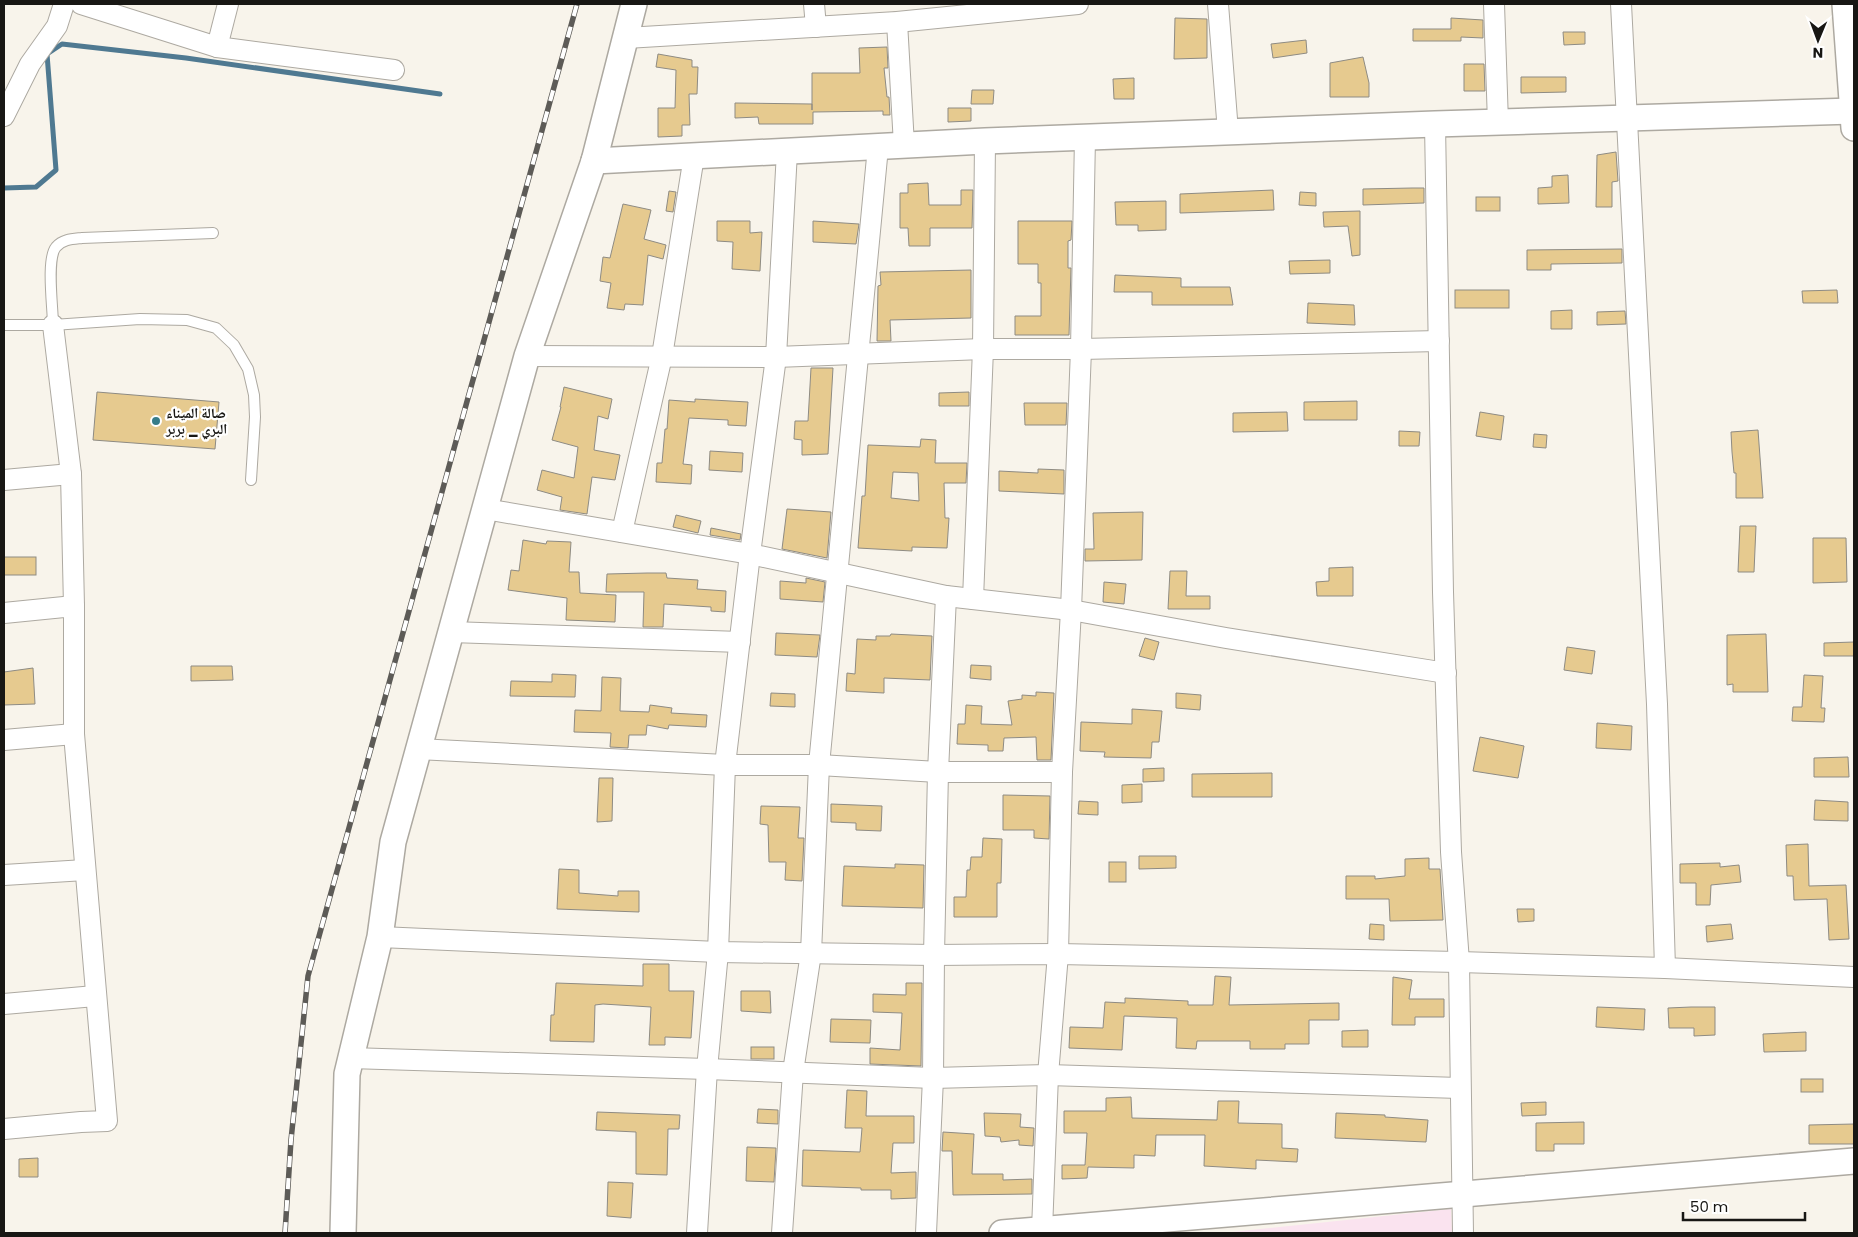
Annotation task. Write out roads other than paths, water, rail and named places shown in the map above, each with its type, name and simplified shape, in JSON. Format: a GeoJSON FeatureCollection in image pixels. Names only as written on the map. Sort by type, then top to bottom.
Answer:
{"type":"FeatureCollection","features":[{"type":"Feature","properties":{"kind":"street"},"geometry":{"type":"LineString","coordinates":[[4,116],[30,64],[57,26],[64,4]]}},
{"type":"Feature","properties":{"kind":"street"},"geometry":{"type":"LineString","coordinates":[[81,4],[217,47],[394,70]]}},
{"type":"Feature","properties":{"kind":"street"},"geometry":{"type":"LineString","coordinates":[[217,47],[228,4]]}},
{"type":"Feature","properties":{"kind":"street"},"geometry":{"type":"LineString","coordinates":[[342,1233],[347,1074],[380,937],[392,842],[527,356],[594,161],[634,4]]}},
{"type":"Feature","properties":{"kind":"street"},"geometry":{"type":"LineString","coordinates":[[814,4],[816,27]]}},
{"type":"Feature","properties":{"kind":"street"},"geometry":{"type":"LineString","coordinates":[[626,38],[897,22],[1078,4]]}},
{"type":"Feature","properties":{"kind":"street"},"geometry":{"type":"LineString","coordinates":[[1218,4],[1228,132]]}},
{"type":"Feature","properties":{"kind":"street"},"geometry":{"type":"LineString","coordinates":[[1494,4],[1498,122]]}},
{"type":"Feature","properties":{"kind":"street"},"geometry":{"type":"LineString","coordinates":[[1621,4],[1657,704],[1665,968]]}},
{"type":"Feature","properties":{"kind":"street"},"geometry":{"type":"LineString","coordinates":[[594,161],[985,141],[1435,124],[1628,118],[1854,120],[1845,4]]}},
{"type":"Feature","properties":{"kind":"street"},"geometry":{"type":"LineString","coordinates":[[897,22],[904,145]]}},
{"type":"Feature","properties":{"kind":"street"},"geometry":{"type":"LineString","coordinates":[[1435,124],[1446,673],[1451,852],[1459,962],[1459,1088],[1463,1233]]}},
{"type":"Feature","properties":{"kind":"street"},"geometry":{"type":"LineString","coordinates":[[1042,1230],[1048,1076],[1058,954],[1062,772],[1071,610],[1081,349],[1085,138]]}},
{"type":"Feature","properties":{"kind":"street"},"geometry":{"type":"LineString","coordinates":[[973,599],[983,349],[985,141]]}},
{"type":"Feature","properties":{"kind":"street"},"geometry":{"type":"LineString","coordinates":[[782,1233],[793,1072],[811,953],[819,765],[878,147]]}},
{"type":"Feature","properties":{"kind":"street"},"geometry":{"type":"LineString","coordinates":[[697,1233],[707,1069],[718,952],[726,765],[750,554],[776,357],[787,151]]}},
{"type":"Feature","properties":{"kind":"street"},"geometry":{"type":"LineString","coordinates":[[622,532],[662,356],[694,156]]}},
{"type":"Feature","properties":{"kind":"street"},"geometry":{"type":"LineString","coordinates":[[4,1128],[107,1121],[74,734],[71,474],[53,325]]}},
{"type":"Feature","properties":{"kind":"street"},"geometry":{"type":"LineString","coordinates":[[527,356],[776,357],[983,349],[1081,349],[1439,341]]}},
{"type":"Feature","properties":{"kind":"street"},"geometry":{"type":"LineString","coordinates":[[4,480],[71,474]]}},
{"type":"Feature","properties":{"kind":"street"},"geometry":{"type":"LineString","coordinates":[[485,508],[750,554],[946,596],[1071,610],[1226,638],[1446,673]]}},
{"type":"Feature","properties":{"kind":"street"},"geometry":{"type":"LineString","coordinates":[[926,1233],[933,1078],[938,772],[946,596]]}},
{"type":"Feature","properties":{"kind":"street"},"geometry":{"type":"LineString","coordinates":[[4,613],[74,606]]}},
{"type":"Feature","properties":{"kind":"street"},"geometry":{"type":"LineString","coordinates":[[451,632],[740,642]]}},
{"type":"Feature","properties":{"kind":"street"},"geometry":{"type":"LineString","coordinates":[[4,740],[74,734]]}},
{"type":"Feature","properties":{"kind":"street"},"geometry":{"type":"LineString","coordinates":[[418,749],[726,765],[819,765],[938,772],[1062,772]]}},
{"type":"Feature","properties":{"kind":"street"},"geometry":{"type":"LineString","coordinates":[[4,875],[85,870]]}},
{"type":"Feature","properties":{"kind":"street"},"geometry":{"type":"LineString","coordinates":[[380,937],[718,952],[934,955],[1058,954],[1459,962],[1665,968],[1854,977]]}},
{"type":"Feature","properties":{"kind":"street"},"geometry":{"type":"LineString","coordinates":[[4,1004],[95,996]]}},
{"type":"Feature","properties":{"kind":"street"},"geometry":{"type":"LineString","coordinates":[[350,1058],[933,1078],[1048,1076],[1459,1088]]}},
{"type":"Feature","properties":{"kind":"street"},"geometry":{"type":"LineString","coordinates":[[1002,1233],[1104,1229],[1463,1194],[1854,1161]]}},
{"type":"Feature","properties":{"kind":"lane"},"geometry":{"type":"LineString","coordinates":[[53,325],[51,260],[55,248],[65,240],[213,233]]}},
{"type":"Feature","properties":{"kind":"lane"},"geometry":{"type":"LineString","coordinates":[[4,325],[53,325],[140,319],[187,320],[216,328],[234,345],[248,369],[254,396],[255,417],[250,480]]}},
{"type":"Feature","properties":{"kind":"waterway"},"geometry":{"type":"LineString","coordinates":[[4,188],[36,187],[56,170],[47,54],[62,44],[186,58],[440,94]]}},
{"type":"Feature","properties":{"kind":"railway"},"geometry":{"type":"LineString","coordinates":[[285,1233],[291,1140],[308,976],[577,4]]}},
{"type":"Feature","properties":{"kind":"place","name":"صالة الميناء البري _ بربر"},"geometry":{"type":"Point","coordinates":[156,421]}}]}
